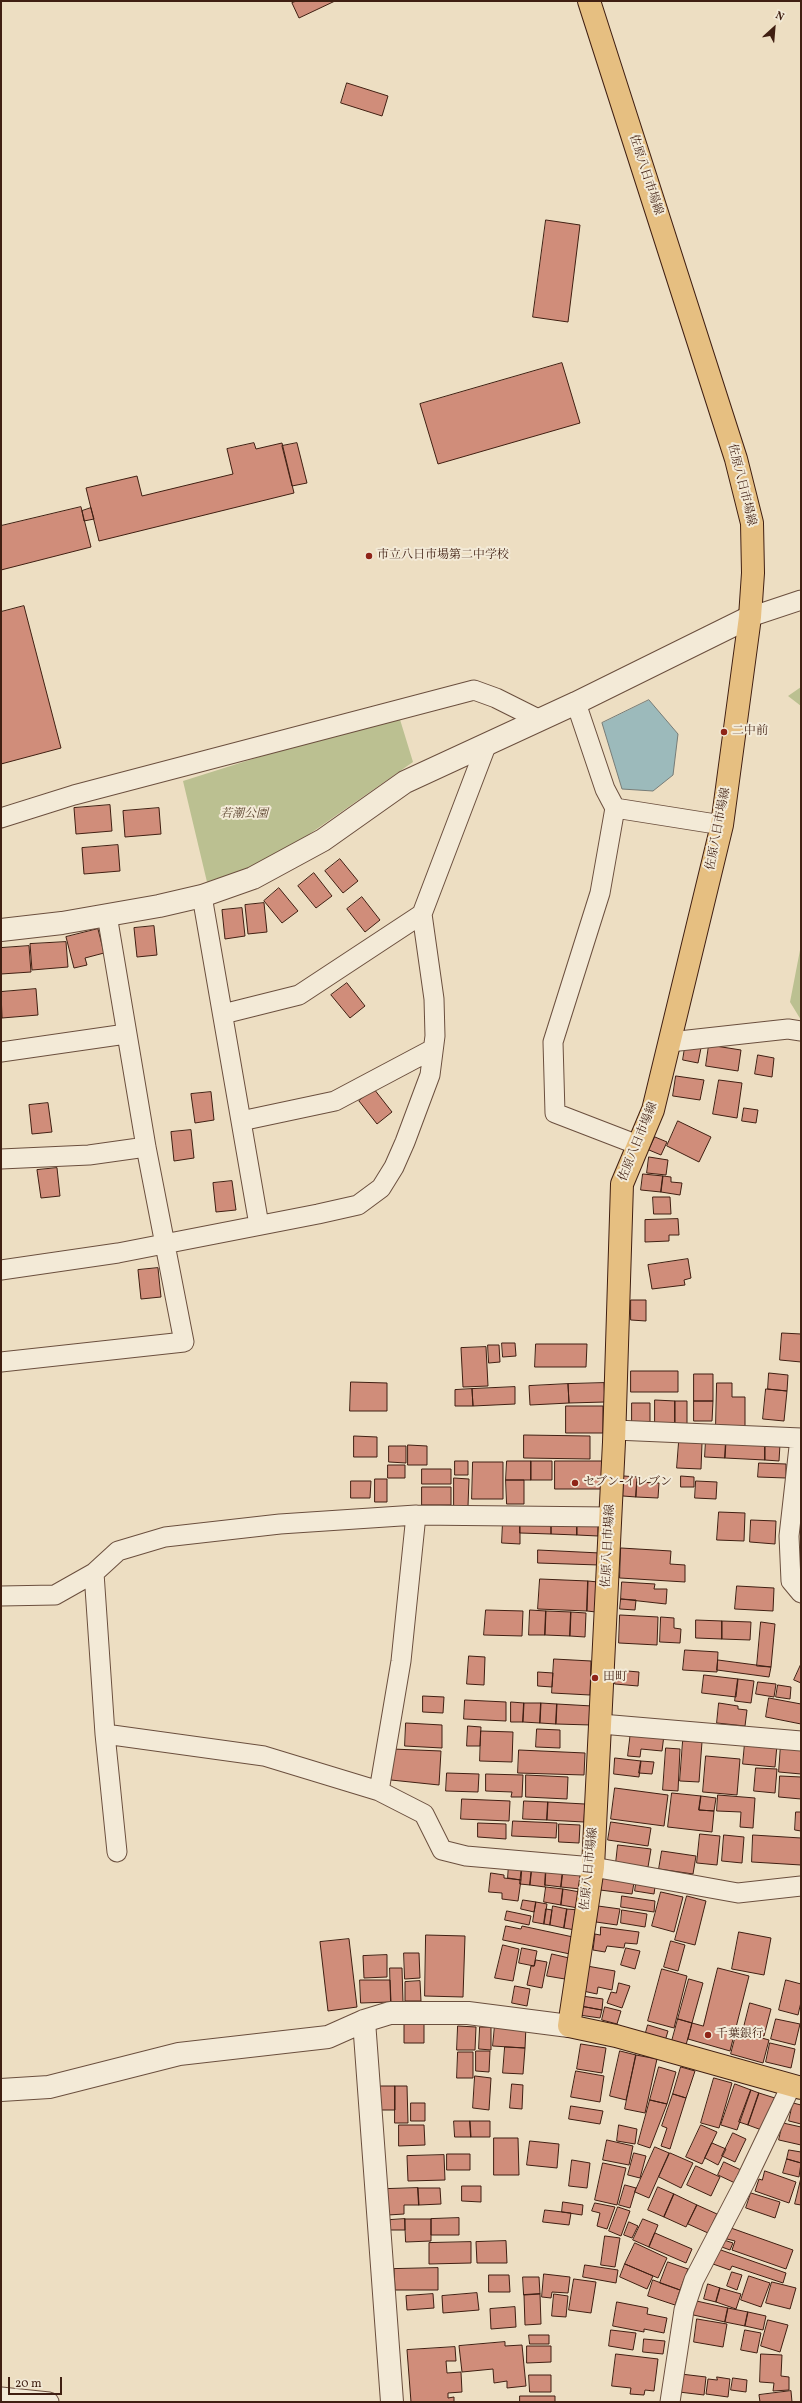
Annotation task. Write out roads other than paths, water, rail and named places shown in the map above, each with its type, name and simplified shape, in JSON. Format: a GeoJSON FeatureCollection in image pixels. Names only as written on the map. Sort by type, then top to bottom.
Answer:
{"type":"FeatureCollection","features":[{"type":"Feature","properties":{"kind":"main road","name":"佐原八日市場線"},"geometry":{"type":"LineString","coordinates":[[569,2026],[593,1867],[614,1430],[622,1184],[653,1110],[722,825],[750,617],[753,573],[752,523],[738,466],[589,1]]}},
{"type":"Feature","properties":{"kind":"main road"},"geometry":{"type":"LineString","coordinates":[[569,2026],[616,2036],[796,2087]]}},
{"type":"Feature","properties":{"kind":"street"},"geometry":{"type":"LineString","coordinates":[[1,930],[107,915],[202,896],[253,878],[323,840],[404,782],[446,761],[486,746],[538,719],[576,703],[750,617],[801,600]]}},
{"type":"Feature","properties":{"kind":"street"},"geometry":{"type":"LineString","coordinates":[[1,818],[74,795],[474,690],[496,698],[538,719]]}},
{"type":"Feature","properties":{"kind":"street"},"geometry":{"type":"LineString","coordinates":[[576,703],[605,789],[615,808],[600,893],[553,1042],[555,1113],[638,1144]]}},
{"type":"Feature","properties":{"kind":"street"},"geometry":{"type":"LineString","coordinates":[[1,1270],[67,1262],[358,1205],[381,1188],[394,1167],[405,1142],[430,1075],[433,1049],[434,999],[422,914],[486,746]]}},
{"type":"Feature","properties":{"kind":"street"},"geometry":{"type":"LineString","coordinates":[[615,808],[722,825]]}},
{"type":"Feature","properties":{"kind":"street"},"geometry":{"type":"LineString","coordinates":[[202,896],[259,1225]]}},
{"type":"Feature","properties":{"kind":"street"},"geometry":{"type":"LineString","coordinates":[[222,1014],[299,995],[422,914]]}},
{"type":"Feature","properties":{"kind":"street"},"geometry":{"type":"LineString","coordinates":[[1,1362],[184,1342],[146,1147],[107,915]]}},
{"type":"Feature","properties":{"kind":"street"},"geometry":{"type":"LineString","coordinates":[[670,1042],[788,1029],[801,1031]]}},
{"type":"Feature","properties":{"kind":"street"},"geometry":{"type":"LineString","coordinates":[[1,1052],[126,1034]]}},
{"type":"Feature","properties":{"kind":"street"},"geometry":{"type":"LineString","coordinates":[[241,1121],[335,1101],[433,1049]]}},
{"type":"Feature","properties":{"kind":"street"},"geometry":{"type":"LineString","coordinates":[[1,1159],[89,1155],[146,1147]]}},
{"type":"Feature","properties":{"kind":"street"},"geometry":{"type":"LineString","coordinates":[[614,1430],[801,1438],[789,1536],[791,1581],[801,1593]]}},
{"type":"Feature","properties":{"kind":"street"},"geometry":{"type":"LineString","coordinates":[[379,1791],[401,1661],[416,1515]]}},
{"type":"Feature","properties":{"kind":"street"},"geometry":{"type":"LineString","coordinates":[[1,1596],[55,1595],[94,1573],[118,1551],[164,1537],[280,1524],[416,1515],[610,1517]]}},
{"type":"Feature","properties":{"kind":"street"},"geometry":{"type":"LineString","coordinates":[[94,1573],[105,1734],[117,1852]]}},
{"type":"Feature","properties":{"kind":"street"},"geometry":{"type":"LineString","coordinates":[[601,1724],[801,1741]]}},
{"type":"Feature","properties":{"kind":"street"},"geometry":{"type":"LineString","coordinates":[[105,1734],[264,1756],[379,1791],[424,1814],[442,1850],[466,1856],[593,1867],[738,1893],[801,1886]]}},
{"type":"Feature","properties":{"kind":"street"},"geometry":{"type":"LineString","coordinates":[[1,2090],[49,2087],[179,2054],[328,2037],[364,2021],[390,2014],[468,2013],[569,2026]]}},
{"type":"Feature","properties":{"kind":"street"},"geometry":{"type":"LineString","coordinates":[[364,2021],[392,2402]]}},
{"type":"Feature","properties":{"kind":"street"},"geometry":{"type":"LineString","coordinates":[[670,2402],[684,2310],[694,2280],[796,2087]]}},
{"type":"Feature","properties":{"kind":"street"},"geometry":{"type":"LineString","coordinates":[[1,2397],[49,2402]]}},
{"type":"Feature","properties":{"kind":"water"},"geometry":{"type":"Polygon","coordinates":[[[649,700],[678,734],[673,775],[653,791],[622,789],[602,723],[649,700]]]}},
{"type":"Feature","properties":{"kind":"place","name":"市立八日市場第二中学校"},"geometry":{"type":"Point","coordinates":[369,556]}},
{"type":"Feature","properties":{"kind":"place","name":"二中前"},"geometry":{"type":"Point","coordinates":[724,732]}},
{"type":"Feature","properties":{"kind":"place","name":"セブン-イレブン"},"geometry":{"type":"Point","coordinates":[575,1483]}},
{"type":"Feature","properties":{"kind":"place","name":"田町"},"geometry":{"type":"Point","coordinates":[595,1678]}},
{"type":"Feature","properties":{"kind":"place","name":"千葉銀行"},"geometry":{"type":"Point","coordinates":[708,2035]}},
{"type":"Feature","properties":{"kind":"park label","name":"若潮公園"},"geometry":{"type":"Point","coordinates":[244,815]}}]}
